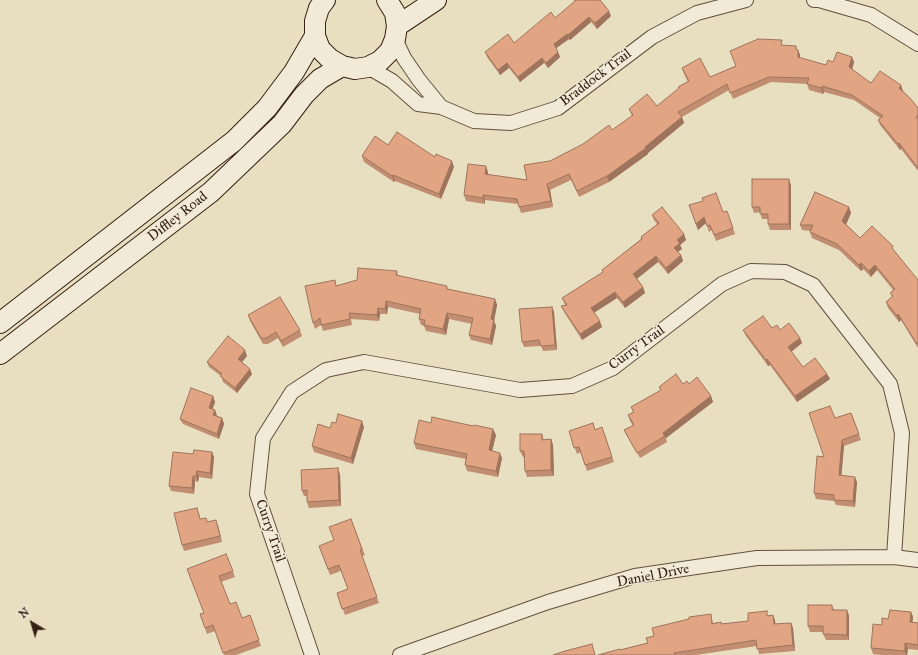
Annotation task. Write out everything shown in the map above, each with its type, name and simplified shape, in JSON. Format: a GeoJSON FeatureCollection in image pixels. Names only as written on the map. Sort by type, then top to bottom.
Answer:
{"type":"FeatureCollection","features":[{"type":"Feature","properties":{"kind":"main road"},"geometry":{"type":"LineString","coordinates":[[307,0],[310,5],[320,49],[330,59],[342,66],[355,68],[368,67],[380,61],[390,51],[396,33],[395,13],[387,0]]}},
{"type":"Feature","properties":{"kind":"main road","name":"Diffley Road"},"geometry":{"type":"LineString","coordinates":[[0,323],[234,140],[267,108],[294,72],[315,28],[319,8],[325,0]]}},
{"type":"Feature","properties":{"kind":"main road"},"geometry":{"type":"LineString","coordinates":[[396,33],[436,0]]}},
{"type":"Feature","properties":{"kind":"main road","name":"Diffley Road"},"geometry":{"type":"LineString","coordinates":[[0,354],[211,192],[282,124],[304,95],[320,79],[342,66]]}},
{"type":"Feature","properties":{"kind":"street","name":"Braddock Trail"},"geometry":{"type":"LineString","coordinates":[[368,67],[386,77],[418,104],[440,108],[474,121],[511,123],[558,108],[652,37],[697,13],[746,0]]}},
{"type":"Feature","properties":{"kind":"street"},"geometry":{"type":"LineString","coordinates":[[814,0],[819,0],[871,15],[918,44]]}},
{"type":"Feature","properties":{"kind":"street"},"geometry":{"type":"LineString","coordinates":[[396,33],[404,58],[440,108]]}},
{"type":"Feature","properties":{"kind":"street","name":"Curry Trail"},"geometry":{"type":"LineString","coordinates":[[312,655],[257,494],[263,438],[292,392],[326,370],[364,362],[520,390],[572,386],[613,368],[722,284],[751,271],[785,272],[813,285],[890,384],[902,434],[894,557]]}},
{"type":"Feature","properties":{"kind":"street","name":"Daniel Drive"},"geometry":{"type":"LineString","coordinates":[[400,655],[548,602],[635,576],[757,558],[894,557],[918,560]]}},
{"type":"Feature","properties":{"kind":"building"},"geometry":{"type":"Polygon","coordinates":[[[575,0],[600,0],[609,11],[595,23],[589,17],[568,35],[567,34],[554,44],[558,52],[546,63],[542,58],[518,77],[507,63],[498,70],[485,52],[508,34],[514,43],[551,12],[555,18],[575,0]]]}},
{"type":"Feature","properties":{"kind":"building"},"geometry":{"type":"Polygon","coordinates":[[[758,39],[782,40],[781,45],[796,46],[796,49],[798,50],[798,57],[826,65],[828,60],[833,62],[837,52],[852,57],[849,67],[871,83],[880,71],[901,85],[899,88],[918,108],[918,115],[916,117],[918,120],[918,168],[899,143],[898,144],[878,120],[883,116],[852,95],[822,86],[821,88],[807,84],[809,78],[769,77],[730,93],[727,84],[678,112],[682,117],[645,147],[646,148],[607,176],[577,191],[569,174],[547,184],[551,201],[519,207],[517,199],[483,195],[483,198],[464,195],[468,164],[486,166],[485,174],[527,180],[524,165],[550,161],[583,144],[609,125],[612,130],[633,115],[629,109],[647,94],[657,106],[679,88],[678,87],[689,81],[682,68],[700,58],[710,77],[736,66],[730,51],[758,39]]]}},
{"type":"Feature","properties":{"kind":"building"},"geometry":{"type":"Polygon","coordinates":[[[397,132],[435,157],[436,154],[452,161],[439,194],[393,175],[392,176],[362,156],[375,136],[388,145],[397,132]]]}},
{"type":"Feature","properties":{"kind":"building"},"geometry":{"type":"Polygon","coordinates":[[[752,179],[789,179],[789,224],[768,224],[768,214],[760,214],[760,207],[752,207],[752,179]]]}},
{"type":"Feature","properties":{"kind":"building"},"geometry":{"type":"Polygon","coordinates":[[[815,192],[849,207],[842,221],[860,238],[872,226],[893,246],[892,248],[918,280],[917,344],[898,314],[897,316],[886,302],[893,296],[890,293],[895,289],[875,265],[869,271],[861,263],[859,265],[837,244],[810,232],[813,225],[800,225],[815,192]]]}},
{"type":"Feature","properties":{"kind":"building"},"geometry":{"type":"Polygon","coordinates":[[[716,193],[723,212],[727,211],[733,228],[714,235],[710,225],[707,226],[704,217],[696,224],[689,205],[703,201],[702,198],[716,193]]]}},
{"type":"Feature","properties":{"kind":"building"},"geometry":{"type":"Polygon","coordinates":[[[662,207],[684,234],[677,240],[680,243],[674,248],[681,255],[666,268],[656,256],[633,274],[643,287],[623,302],[615,292],[591,308],[600,321],[580,334],[561,306],[567,305],[562,298],[603,272],[602,270],[642,239],[641,237],[659,223],[652,215],[662,207]]]}},
{"type":"Feature","properties":{"kind":"building"},"geometry":{"type":"Polygon","coordinates":[[[358,268],[397,271],[396,275],[447,286],[447,289],[495,299],[491,319],[494,320],[490,339],[469,335],[473,318],[447,313],[443,329],[424,325],[425,320],[419,319],[421,309],[386,301],[385,309],[378,308],[377,315],[349,313],[350,319],[321,325],[320,318],[313,323],[305,286],[335,280],[336,286],[357,280],[358,268]]]}},
{"type":"Feature","properties":{"kind":"building"},"geometry":{"type":"Polygon","coordinates":[[[280,297],[300,330],[281,341],[276,332],[266,338],[261,338],[248,315],[280,297]]]}},
{"type":"Feature","properties":{"kind":"building"},"geometry":{"type":"Polygon","coordinates":[[[552,307],[555,345],[541,346],[539,340],[522,342],[519,309],[552,307]]]}},
{"type":"Feature","properties":{"kind":"building"},"geometry":{"type":"Polygon","coordinates":[[[763,316],[772,328],[777,325],[780,330],[789,323],[800,338],[788,347],[803,367],[815,358],[827,374],[795,396],[743,330],[763,316]]]}},
{"type":"Feature","properties":{"kind":"building"},"geometry":{"type":"Polygon","coordinates":[[[228,336],[245,350],[238,359],[250,369],[235,388],[220,376],[222,374],[207,362],[228,336]]]}},
{"type":"Feature","properties":{"kind":"building"},"geometry":{"type":"Polygon","coordinates":[[[676,374],[683,384],[687,381],[689,384],[697,377],[711,396],[663,433],[665,436],[637,453],[624,430],[634,425],[628,415],[634,412],[631,407],[661,390],[659,387],[676,374]]]}},
{"type":"Feature","properties":{"kind":"building"},"geometry":{"type":"Polygon","coordinates":[[[191,388],[213,396],[209,408],[215,410],[213,415],[222,418],[217,434],[180,419],[191,388]]]}},
{"type":"Feature","properties":{"kind":"building"},"geometry":{"type":"Polygon","coordinates":[[[830,406],[835,418],[851,413],[859,434],[842,440],[839,475],[855,477],[853,501],[834,500],[834,495],[814,493],[817,456],[824,457],[809,413],[830,406]]]}},
{"type":"Feature","properties":{"kind":"building"},"geometry":{"type":"Polygon","coordinates":[[[338,414],[362,421],[351,458],[312,446],[318,424],[330,428],[332,422],[336,423],[338,414]]]}},
{"type":"Feature","properties":{"kind":"building"},"geometry":{"type":"Polygon","coordinates":[[[432,417],[493,429],[489,450],[500,453],[496,471],[465,465],[467,454],[414,443],[419,420],[431,423],[432,417]]]}},
{"type":"Feature","properties":{"kind":"building"},"geometry":{"type":"Polygon","coordinates":[[[593,423],[595,430],[602,427],[612,457],[585,465],[579,447],[574,448],[569,431],[593,423]]]}},
{"type":"Feature","properties":{"kind":"building"},"geometry":{"type":"Polygon","coordinates":[[[520,434],[542,434],[542,440],[551,439],[551,470],[525,471],[524,451],[520,451],[520,434]]]}},
{"type":"Feature","properties":{"kind":"building"},"geometry":{"type":"Polygon","coordinates":[[[194,450],[212,452],[210,473],[197,471],[196,476],[193,476],[192,488],[169,486],[173,452],[193,454],[194,450]]]}},
{"type":"Feature","properties":{"kind":"building"},"geometry":{"type":"Polygon","coordinates":[[[338,468],[339,500],[307,502],[307,490],[302,491],[301,470],[338,468]]]}},
{"type":"Feature","properties":{"kind":"building"},"geometry":{"type":"Polygon","coordinates":[[[197,508],[200,519],[206,518],[207,522],[216,520],[220,536],[182,545],[174,513],[197,508]]]}},
{"type":"Feature","properties":{"kind":"building"},"geometry":{"type":"Polygon","coordinates":[[[351,519],[362,549],[360,550],[377,597],[342,609],[337,593],[348,589],[339,565],[328,569],[319,546],[334,540],[329,527],[351,519]]]}},
{"type":"Feature","properties":{"kind":"building"},"geometry":{"type":"Polygon","coordinates":[[[226,554],[233,571],[219,576],[230,604],[236,602],[242,618],[250,615],[259,640],[223,653],[213,625],[205,628],[200,614],[204,613],[187,569],[226,554]]]}},
{"type":"Feature","properties":{"kind":"building"},"geometry":{"type":"Polygon","coordinates":[[[808,605],[832,605],[832,610],[847,610],[847,635],[823,634],[823,626],[808,626],[808,605]]]}},
{"type":"Feature","properties":{"kind":"building"},"geometry":{"type":"Polygon","coordinates":[[[890,610],[911,612],[910,622],[918,623],[918,645],[905,643],[905,651],[871,648],[873,624],[882,625],[882,618],[888,619],[890,610]]]}},
{"type":"Feature","properties":{"kind":"building"},"geometry":{"type":"Polygon","coordinates":[[[767,611],[767,616],[773,615],[774,624],[791,623],[793,645],[757,649],[756,640],[674,653],[675,655],[598,655],[648,643],[646,638],[654,636],[652,628],[689,619],[689,617],[711,614],[712,624],[721,622],[721,624],[748,621],[748,613],[767,611]]]}},
{"type":"Feature","properties":{"kind":"building"},"geometry":{"type":"Polygon","coordinates":[[[592,644],[595,655],[553,655],[565,651],[592,644]]]}}]}
